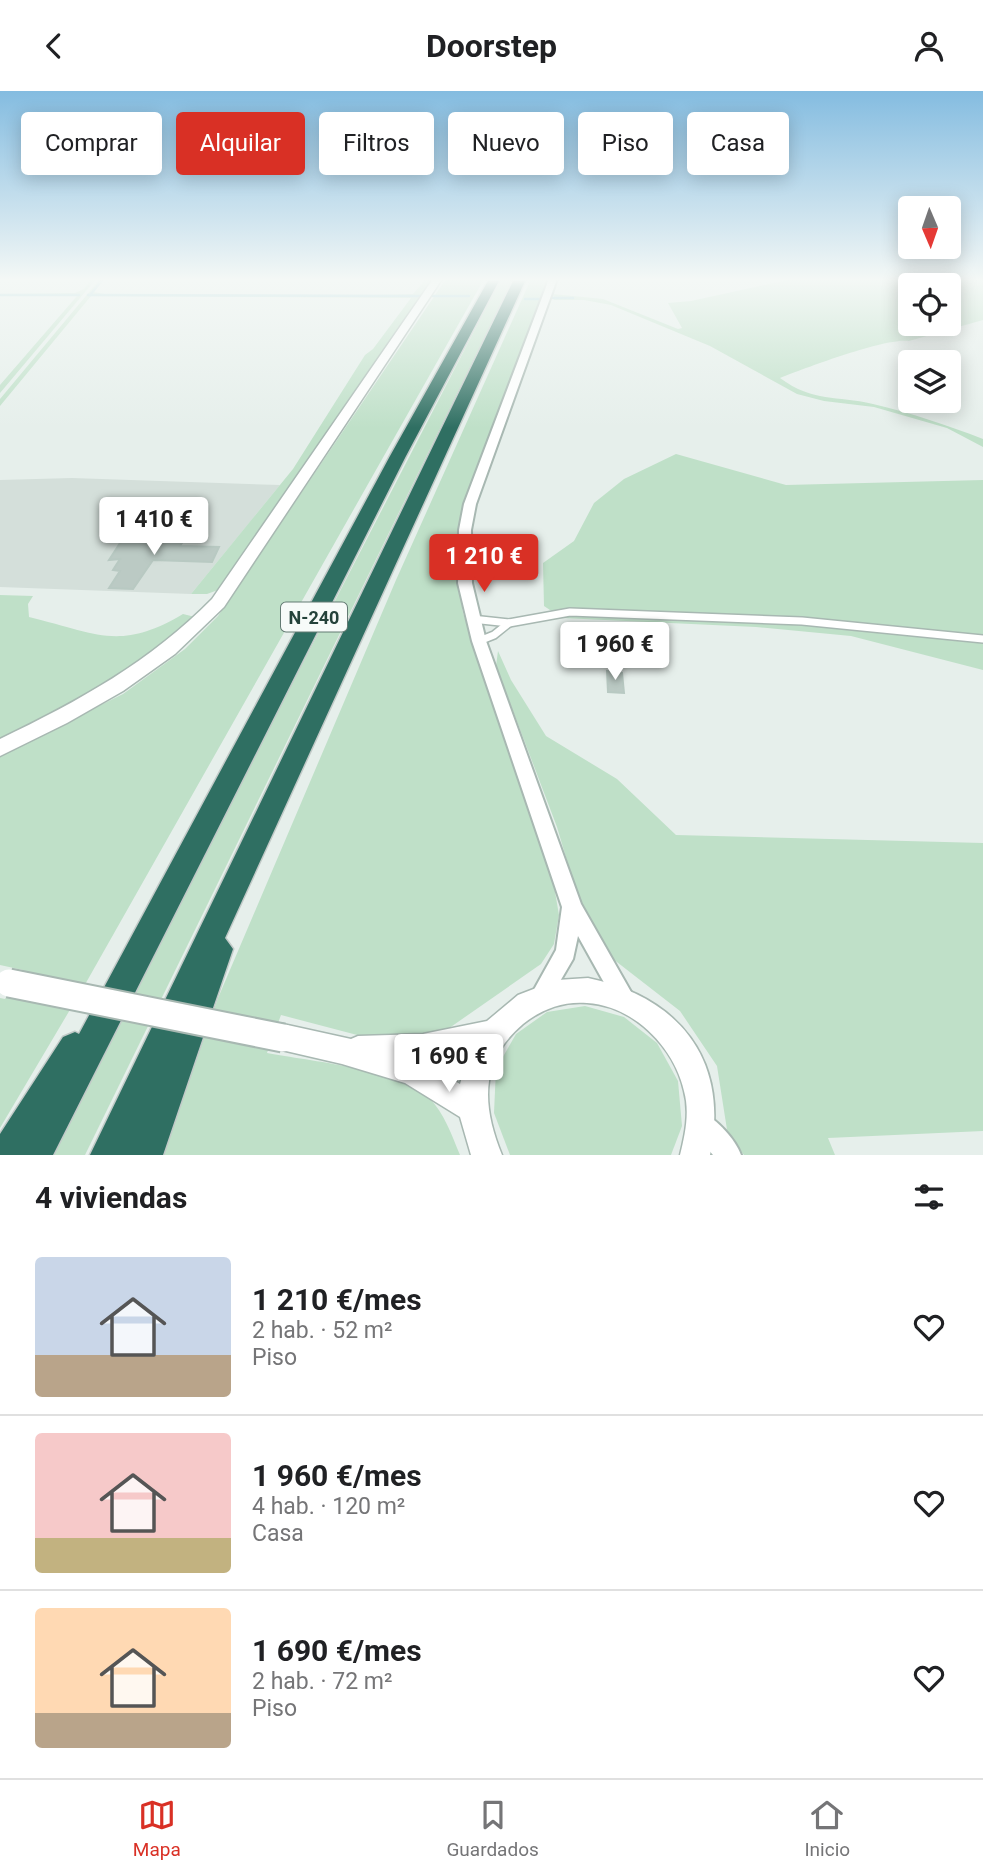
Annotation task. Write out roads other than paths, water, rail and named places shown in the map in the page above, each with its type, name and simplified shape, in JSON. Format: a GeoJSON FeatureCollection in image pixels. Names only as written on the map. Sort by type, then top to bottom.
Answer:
{"type":"FeatureCollection","features":[{"type":"Feature","properties":{"kind":"highway","name":"N-240"},"geometry":{"type":"LineString","coordinates":[[34,1155],[392,468],[468,329]]}},
{"type":"Feature","properties":{"kind":"highway","name":"N-240"},"geometry":{"type":"LineString","coordinates":[[108,1155],[497,329]]}},
{"type":"Feature","properties":{"kind":"highway"},"geometry":{"type":"LineString","coordinates":[[145,1155],[261,831]]}},
{"type":"Feature","properties":{"kind":"highway"},"geometry":{"type":"LineString","coordinates":[[7,1155],[136,956]]}},
{"type":"Feature","properties":{"kind":"street"},"geometry":{"type":"LineString","coordinates":[[0,748],[135,677],[177,646],[197,626],[218,603],[404,329]]}},
{"type":"Feature","properties":{"kind":"street"},"geometry":{"type":"LineString","coordinates":[[535,329],[470,504],[465,530],[465,583],[479,641],[572,907],[624,999]]}},
{"type":"Feature","properties":{"kind":"street"},"geometry":{"type":"LineString","coordinates":[[541,995],[566,952],[572,907]]}},
{"type":"Feature","properties":{"kind":"street"},"geometry":{"type":"LineString","coordinates":[[5,982],[342,1050],[411,1071],[473,1108]]}},
{"type":"Feature","properties":{"kind":"street"},"geometry":{"type":"LineString","coordinates":[[487,1155],[473,1108],[474,1080],[481,1055],[493,1033],[514,1010],[541,995],[578,989],[596,990],[624,999],[649,1013],[664,1027],[688,1061],[699,1091],[702,1123],[695,1155]]}},
{"type":"Feature","properties":{"kind":"street"},"geometry":{"type":"LineString","coordinates":[[342,1050],[423,1048],[493,1033]]}},
{"type":"Feature","properties":{"kind":"street"},"geometry":{"type":"LineString","coordinates":[[702,1123],[729,1155]]}},
{"type":"Feature","properties":{"kind":"lane"},"geometry":{"type":"LineString","coordinates":[[472,619],[509,623],[570,613],[802,621],[983,639]]}},
{"type":"Feature","properties":{"kind":"lane"},"geometry":{"type":"LineString","coordinates":[[479,641],[494,635],[509,623]]}}]}
